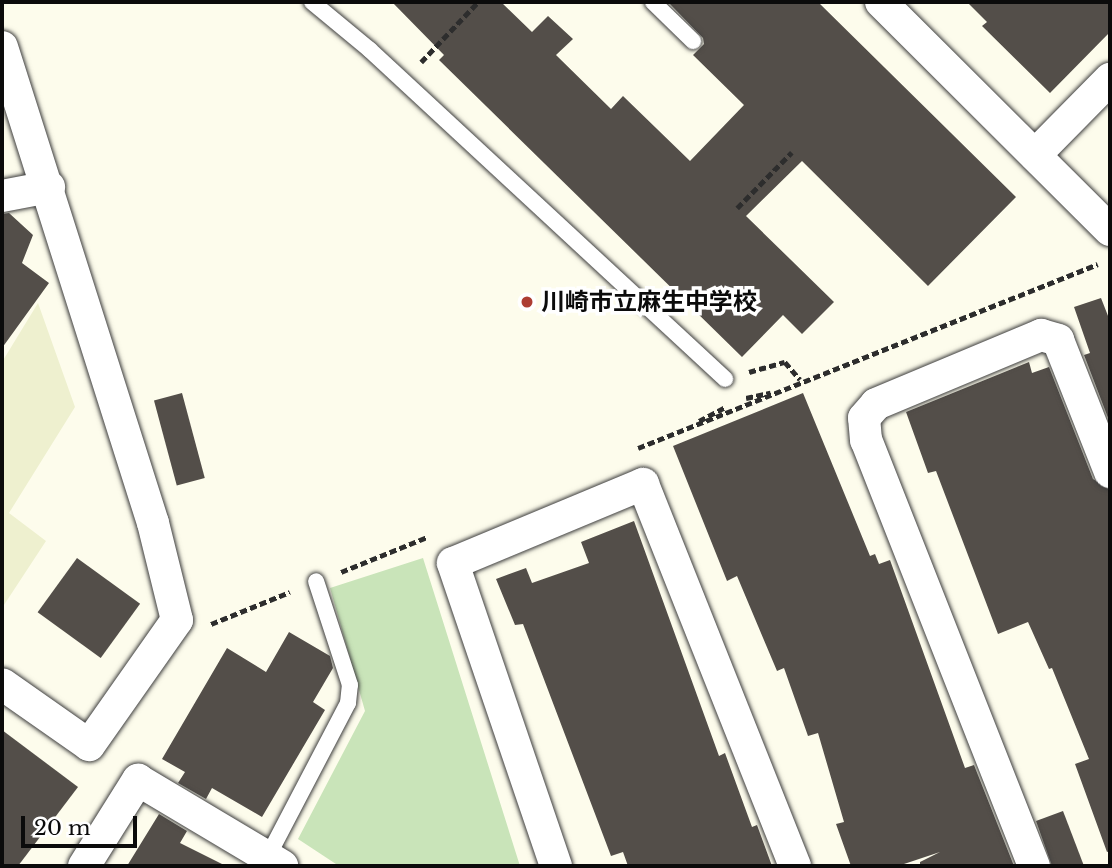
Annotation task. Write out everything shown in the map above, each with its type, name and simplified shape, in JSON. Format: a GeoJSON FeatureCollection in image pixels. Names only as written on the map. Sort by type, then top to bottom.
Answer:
{"type":"FeatureCollection","features":[{"type":"Feature","properties":{"kind":"street"},"geometry":{"type":"LineString","coordinates":[[881,2],[1110,230]]}},
{"type":"Feature","properties":{"kind":"street"},"geometry":{"type":"LineString","coordinates":[[2,47],[49,187],[153,523],[177,620],[89,745],[2,684]]}},
{"type":"Feature","properties":{"kind":"street"},"geometry":{"type":"LineString","coordinates":[[1035,155],[1110,79]]}},
{"type":"Feature","properties":{"kind":"street"},"geometry":{"type":"LineString","coordinates":[[2,196],[49,187]]}},
{"type":"Feature","properties":{"kind":"street"},"geometry":{"type":"LineString","coordinates":[[1034,866],[866,440],[864,418],[876,404],[1041,335],[1058,340],[1110,472]]}},
{"type":"Feature","properties":{"kind":"street"},"geometry":{"type":"LineString","coordinates":[[556,866],[453,563],[643,484],[795,866]]}},
{"type":"Feature","properties":{"kind":"street"},"geometry":{"type":"LineString","coordinates":[[84,866],[138,780],[275,862]]}},
{"type":"Feature","properties":{"kind":"lane"},"geometry":{"type":"LineString","coordinates":[[312,2],[403,80],[725,379]]}},
{"type":"Feature","properties":{"kind":"lane"},"geometry":{"type":"LineString","coordinates":[[653,2],[692,41]]}},
{"type":"Feature","properties":{"kind":"lane"},"geometry":{"type":"LineString","coordinates":[[275,862],[348,703],[350,685],[316,581]]}},
{"type":"Feature","properties":{"kind":"path"},"geometry":{"type":"LineString","coordinates":[[403,80],[478,2]]}},
{"type":"Feature","properties":{"kind":"path"},"geometry":{"type":"LineString","coordinates":[[737,208],[792,152]]}},
{"type":"Feature","properties":{"kind":"path"},"geometry":{"type":"LineString","coordinates":[[699,422],[800,379],[1103,261]]}},
{"type":"Feature","properties":{"kind":"path"},"geometry":{"type":"LineString","coordinates":[[725,379],[785,362],[800,379]]}},
{"type":"Feature","properties":{"kind":"green space"},"geometry":{"type":"Polygon","coordinates":[[[38,303],[75,407],[9,513],[46,541],[2,608],[2,362],[38,303]]]}},
{"type":"Feature","properties":{"kind":"green space"},"geometry":{"type":"Polygon","coordinates":[[[423,558],[520,866],[339,866],[298,839],[365,711],[330,588],[423,558]]]}},
{"type":"Feature","properties":{"kind":"building"},"geometry":{"type":"Polygon","coordinates":[[[392,2],[501,2],[532,32],[548,16],[573,39],[556,55],[611,109],[623,96],[690,161],[744,105],[693,55],[704,44],[703,38],[668,2],[818,2],[1016,197],[928,286],[802,161],[746,216],[834,302],[802,334],[783,315],[742,357],[439,60],[444,55],[392,2]]]}},
{"type":"Feature","properties":{"kind":"building"},"geometry":{"type":"Polygon","coordinates":[[[967,2],[1110,2],[1110,32],[1050,93],[982,26],[987,22],[967,2]]]}},
{"type":"Feature","properties":{"kind":"building"},"geometry":{"type":"Polygon","coordinates":[[[9,213],[33,235],[22,263],[49,283],[2,348],[2,214],[9,213]]]}},
{"type":"Feature","properties":{"kind":"building"},"geometry":{"type":"Polygon","coordinates":[[[1101,298],[1110,321],[1110,423],[1084,355],[1090,353],[1074,307],[1101,298]]]}},
{"type":"Feature","properties":{"kind":"building"},"geometry":{"type":"Polygon","coordinates":[[[1029,362],[1032,373],[1049,367],[1093,479],[1110,490],[1110,851],[1107,852],[1075,764],[1089,759],[1052,668],[1049,669],[1028,622],[998,634],[936,471],[928,473],[906,412],[1029,362]]]}},
{"type":"Feature","properties":{"kind":"building"},"geometry":{"type":"Polygon","coordinates":[[[182,393],[205,478],[177,486],[154,401],[182,393]]]}},
{"type":"Feature","properties":{"kind":"building"},"geometry":{"type":"Polygon","coordinates":[[[803,393],[870,556],[875,554],[879,564],[890,560],[965,768],[974,765],[1014,866],[920,866],[920,862],[940,852],[898,866],[851,866],[836,824],[844,822],[818,733],[808,736],[784,668],[777,671],[737,576],[727,581],[673,446],[803,393]]]}},
{"type":"Feature","properties":{"kind":"building"},"geometry":{"type":"Polygon","coordinates":[[[634,521],[719,756],[725,753],[752,827],[757,825],[772,866],[628,866],[623,852],[611,856],[523,624],[515,625],[496,579],[526,568],[532,583],[589,563],[581,542],[634,521]]]}},
{"type":"Feature","properties":{"kind":"building"},"geometry":{"type":"Polygon","coordinates":[[[77,558],[140,604],[101,658],[38,612],[77,558]]]}},
{"type":"Feature","properties":{"kind":"building"},"geometry":{"type":"Polygon","coordinates":[[[289,632],[330,656],[333,668],[313,702],[325,710],[262,817],[212,788],[206,799],[178,783],[185,772],[162,759],[227,648],[266,672],[289,632]]]}},
{"type":"Feature","properties":{"kind":"building"},"geometry":{"type":"Polygon","coordinates":[[[2,730],[78,787],[18,866],[2,866],[2,730]]]}},
{"type":"Feature","properties":{"kind":"building"},"geometry":{"type":"Polygon","coordinates":[[[1063,811],[1084,866],[1052,866],[1036,821],[1063,811]]]}},
{"type":"Feature","properties":{"kind":"building"},"geometry":{"type":"Polygon","coordinates":[[[159,814],[187,831],[180,843],[226,866],[127,866],[159,814]]]}},
{"type":"Feature","properties":{"kind":"place","name":"川崎市立麻生中学校"},"geometry":{"type":"Point","coordinates":[527,302]}}]}
